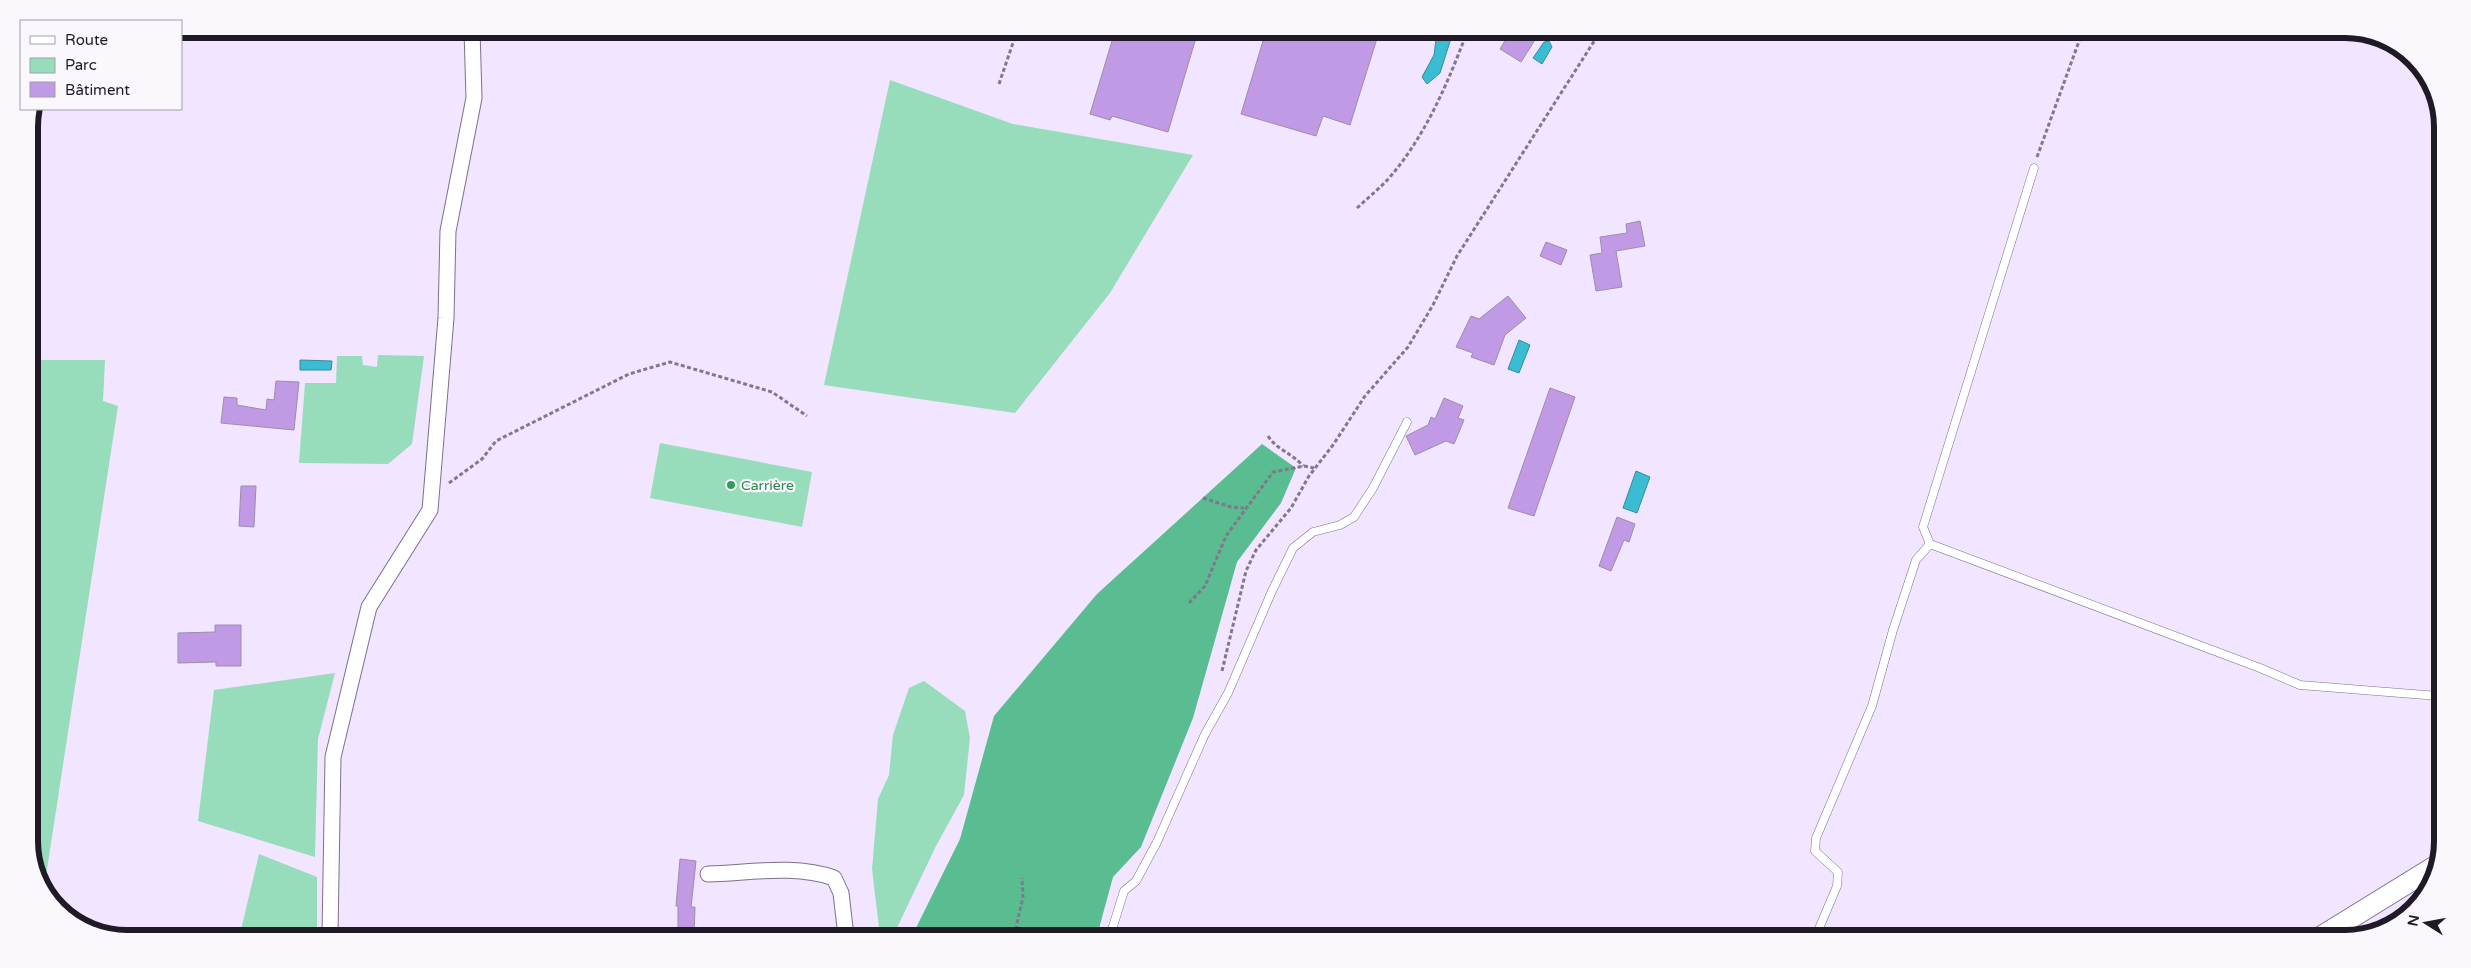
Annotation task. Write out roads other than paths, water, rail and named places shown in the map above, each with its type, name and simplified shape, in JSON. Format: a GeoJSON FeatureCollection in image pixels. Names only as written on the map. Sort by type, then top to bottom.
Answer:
{"type":"FeatureCollection","features":[{"type":"Feature","properties":{"kind":"main road"},"geometry":{"type":"LineString","coordinates":[[2330,931],[2429,870]]}},
{"type":"Feature","properties":{"kind":"street"},"geometry":{"type":"LineString","coordinates":[[330,931],[333,757],[369,607],[430,510],[446,318],[448,231],[474,98],[472,38]]}},
{"type":"Feature","properties":{"kind":"street"},"geometry":{"type":"LineString","coordinates":[[708,874],[798,871],[818,873],[834,878],[841,893],[845,931]]}},
{"type":"Feature","properties":{"kind":"lane"},"geometry":{"type":"LineString","coordinates":[[2034,168],[1923,526],[1930,544],[2260,668],[2300,685],[2434,696]]}},
{"type":"Feature","properties":{"kind":"lane"},"geometry":{"type":"LineString","coordinates":[[1112,931],[1124,891],[1136,881],[1157,842],[1205,734],[1228,693],[1272,591],[1293,548],[1313,532],[1340,525],[1354,517],[1373,488],[1407,422]]}},
{"type":"Feature","properties":{"kind":"lane"},"geometry":{"type":"LineString","coordinates":[[1818,931],[1837,886],[1838,872],[1815,851],[1816,838],[1872,706],[1893,630],[1916,560],[1930,544]]}},
{"type":"Feature","properties":{"kind":"water"},"geometry":{"type":"Polygon","coordinates":[[[1436,38],[1451,38],[1440,73],[1427,84],[1422,77],[1434,55],[1436,38]]]}},
{"type":"Feature","properties":{"kind":"water"},"geometry":{"type":"Polygon","coordinates":[[[1549,41],[1552,47],[1542,64],[1533,58],[1544,42],[1549,41]]]}},
{"type":"Feature","properties":{"kind":"water"},"geometry":{"type":"Polygon","coordinates":[[[1519,340],[1530,345],[1519,373],[1508,369],[1519,340]]]}},
{"type":"Feature","properties":{"kind":"water"},"geometry":{"type":"Polygon","coordinates":[[[300,360],[332,361],[331,370],[300,370],[300,360]]]}},
{"type":"Feature","properties":{"kind":"water"},"geometry":{"type":"Polygon","coordinates":[[[1636,471],[1650,477],[1637,513],[1623,508],[1636,471]]]}},
{"type":"Feature","properties":{"kind":"place","name":"Carrière"},"geometry":{"type":"Point","coordinates":[731,485]}}]}
